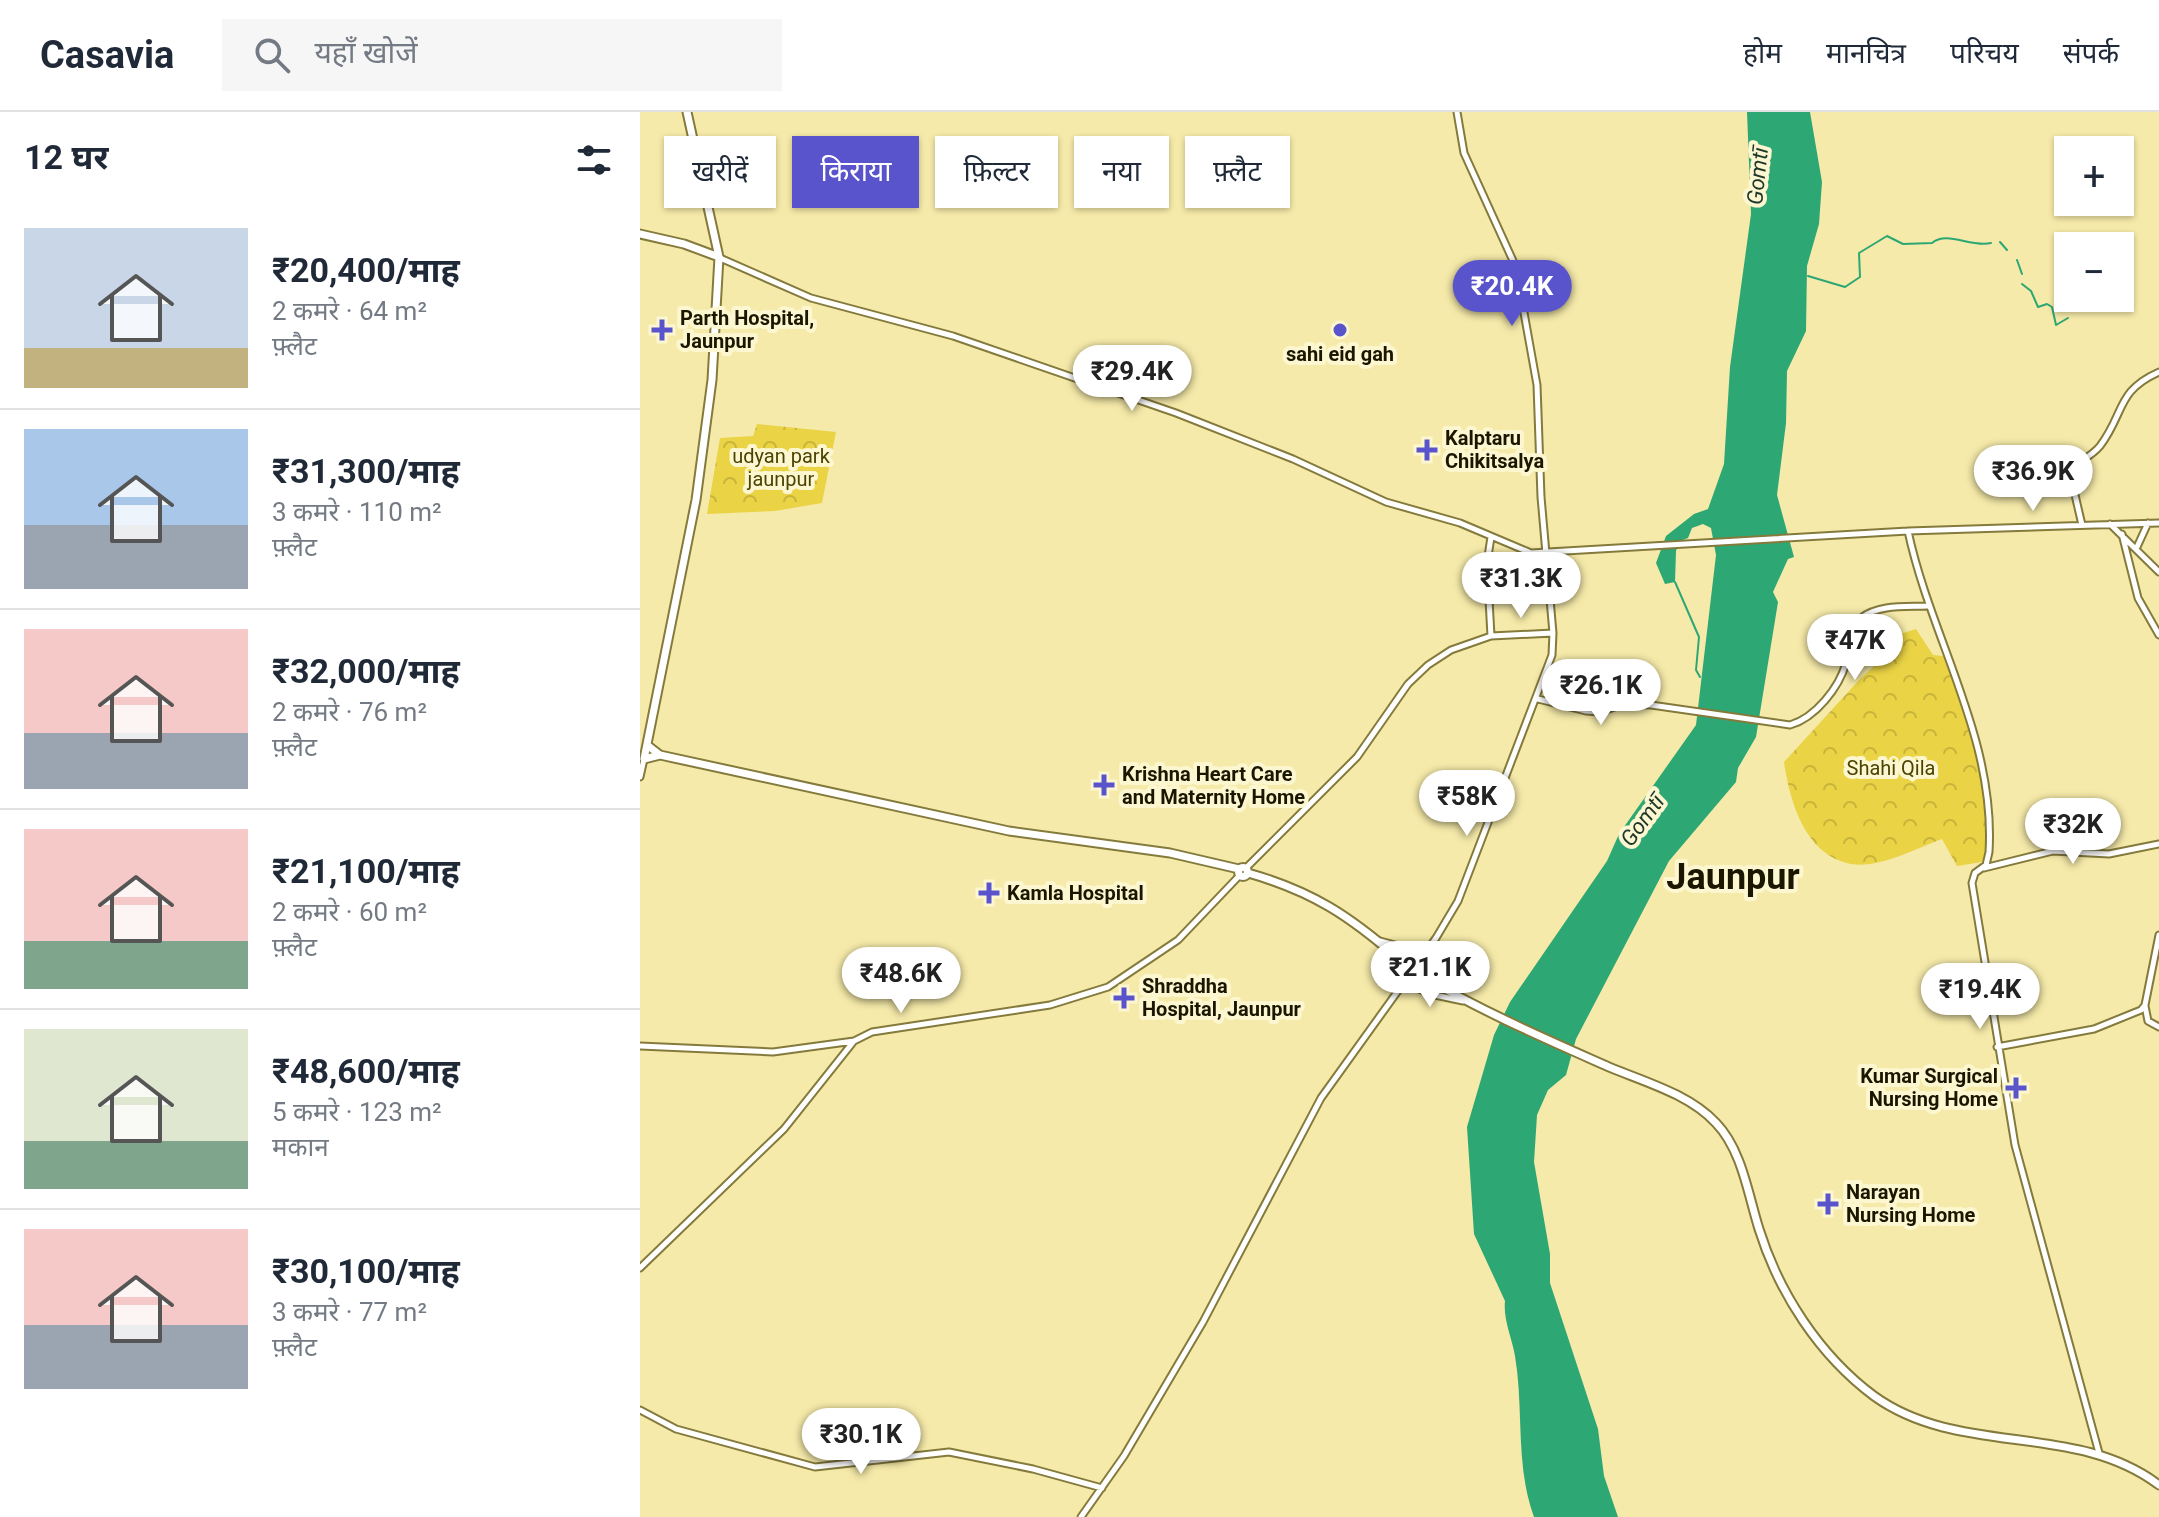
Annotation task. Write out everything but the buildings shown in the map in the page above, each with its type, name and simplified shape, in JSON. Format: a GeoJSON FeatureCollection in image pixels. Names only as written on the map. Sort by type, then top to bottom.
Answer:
{"type":"FeatureCollection","features":[{"type":"Feature","properties":{"kind":"highway"},"geometry":{"type":"LineString","coordinates":[[660,755],[644,759],[706,439],[719,257],[687,112]]}},
{"type":"Feature","properties":{"kind":"highway"},"geometry":{"type":"LineString","coordinates":[[640,234],[684,244],[719,257]]}},
{"type":"Feature","properties":{"kind":"highway"},"geometry":{"type":"LineString","coordinates":[[647,745],[660,755],[1009,831],[1170,853],[1243,871],[1314,896],[1424,977],[1469,1003],[1694,1106],[1724,1133],[1739,1165],[1783,1292],[1807,1326],[1870,1393],[1900,1412],[1945,1430],[2099,1453],[2159,1485]]}},
{"type":"Feature","properties":{"kind":"main road"},"geometry":{"type":"LineString","coordinates":[[1081,1517],[1102,1488],[1203,1322],[1321,1098],[1429,947],[1458,901],[1538,699],[1552,655],[1537,385],[1514,263],[1464,153],[1457,112]]}},
{"type":"Feature","properties":{"kind":"main road"},"geometry":{"type":"LineString","coordinates":[[719,257],[811,298],[953,336],[1176,413],[1293,459],[1386,502],[1460,523],[1518,549],[1545,553],[1908,531],[2159,523]]}},
{"type":"Feature","properties":{"kind":"main road"},"geometry":{"type":"LineString","coordinates":[[2082,525],[2069,469],[2093,454],[2102,443],[2134,385],[2159,372]]}},
{"type":"Feature","properties":{"kind":"main road"},"geometry":{"type":"LineString","coordinates":[[2137,547],[2148,523]]}},
{"type":"Feature","properties":{"kind":"main road"},"geometry":{"type":"LineString","coordinates":[[2110,524],[2137,547],[2159,572]]}},
{"type":"Feature","properties":{"kind":"main road"},"geometry":{"type":"LineString","coordinates":[[1908,531],[1927,606],[1967,710],[1985,770],[1990,841],[1983,869]]}},
{"type":"Feature","properties":{"kind":"main road"},"geometry":{"type":"LineString","coordinates":[[2122,534],[2138,598],[2159,635]]}},
{"type":"Feature","properties":{"kind":"main road"},"geometry":{"type":"LineString","coordinates":[[1491,537],[1487,563],[1491,636]]}},
{"type":"Feature","properties":{"kind":"main road"},"geometry":{"type":"LineString","coordinates":[[1538,699],[1586,711],[1600,712],[1623,704],[1670,707],[1767,723],[1799,722],[1825,699],[1841,678],[1850,634],[1863,617],[1885,608],[1927,606]]}},
{"type":"Feature","properties":{"kind":"main road"},"geometry":{"type":"LineString","coordinates":[[640,1046],[773,1052],[854,1041],[872,1032],[1050,1005],[1108,987],[1178,940],[1357,757],[1408,684],[1428,665],[1451,650],[1491,636],[1553,633]]}},
{"type":"Feature","properties":{"kind":"main road"},"geometry":{"type":"LineString","coordinates":[[640,777],[644,759]]}},
{"type":"Feature","properties":{"kind":"main road"},"geometry":{"type":"LineString","coordinates":[[2099,1453],[2037,1236],[2015,1145],[1972,883],[1975,873],[1983,869],[2053,851],[2109,854],[2159,844]]}},
{"type":"Feature","properties":{"kind":"main road"},"geometry":{"type":"LineString","coordinates":[[2159,935],[2145,1005],[2148,1021],[2159,1027]]}},
{"type":"Feature","properties":{"kind":"main road"},"geometry":{"type":"LineString","coordinates":[[1377,940],[1414,950],[1429,947]]}},
{"type":"Feature","properties":{"kind":"main road"},"geometry":{"type":"LineString","coordinates":[[1404,982],[1440,997],[1469,1003]]}},
{"type":"Feature","properties":{"kind":"main road"},"geometry":{"type":"LineString","coordinates":[[1997,1047],[2094,1029],[2132,1016],[2145,1005]]}},
{"type":"Feature","properties":{"kind":"main road"},"geometry":{"type":"LineString","coordinates":[[640,1268],[784,1129],[854,1041]]}},
{"type":"Feature","properties":{"kind":"main road"},"geometry":{"type":"LineString","coordinates":[[640,1410],[676,1429],[815,1467],[949,1452],[1013,1464],[1102,1488]]}},
{"type":"Feature","properties":{"kind":"green space","name":"udyan park jaunpur"},"geometry":{"type":"Polygon","coordinates":[[[757,424],[836,432],[822,503],[775,511],[707,514],[720,438],[753,436],[757,424]]]}},
{"type":"Feature","properties":{"kind":"green space","name":"Shahi Qila"},"geometry":{"type":"Polygon","coordinates":[[[1916,629],[1933,655],[1944,656],[1977,758],[1987,813],[1987,839],[1982,862],[1957,866],[1942,839],[1885,861],[1862,865],[1835,859],[1822,850],[1802,825],[1784,762],[1860,679],[1892,650],[1897,635],[1916,629]]]}},
{"type":"Feature","properties":{"kind":"water","name":"Gomtī"},"geometry":{"type":"Polygon","coordinates":[[[1747,112],[1810,112],[1822,182],[1819,224],[1807,266],[1806,331],[1787,371],[1786,423],[1777,495],[1794,557],[1788,559],[1773,592],[1778,602],[1756,737],[1738,768],[1736,782],[1669,861],[1576,1039],[1566,1075],[1548,1090],[1537,1115],[1534,1162],[1550,1254],[1550,1283],[1598,1429],[1604,1476],[1618,1517],[1534,1517],[1524,1478],[1518,1376],[1505,1301],[1474,1234],[1467,1127],[1494,1035],[1510,1002],[1607,861],[1619,834],[1696,725],[1716,555],[1711,528],[1703,524],[1692,528],[1688,538],[1680,541],[1676,551],[1675,582],[1665,584],[1656,563],[1666,536],[1694,514],[1708,509],[1724,464],[1730,367],[1751,214],[1747,112]]]}},
{"type":"Feature","properties":{"kind":"waterway"},"geometry":{"type":"LineString","coordinates":[[1808,276],[1845,287],[1860,277],[1859,253],[1887,236],[1903,244],[1932,243],[1945,238],[1991,243]]}},
{"type":"Feature","properties":{"kind":"waterway"},"geometry":{"type":"LineString","coordinates":[[2000,242],[2007,250]]}},
{"type":"Feature","properties":{"kind":"waterway"},"geometry":{"type":"LineString","coordinates":[[2017,260],[2022,274]]}},
{"type":"Feature","properties":{"kind":"waterway"},"geometry":{"type":"LineString","coordinates":[[2022,284],[2031,291],[2038,307],[2047,304],[2052,307],[2056,325],[2068,318]]}},
{"type":"Feature","properties":{"kind":"waterway"},"geometry":{"type":"LineString","coordinates":[[1675,582],[1699,637],[1696,670],[1700,677]]}},
{"type":"Feature","properties":{"kind":"place","name":"Parth Hospital, Jaunpur"},"geometry":{"type":"Point","coordinates":[662,330]}},
{"type":"Feature","properties":{"kind":"place","name":"sahi eid gah"},"geometry":{"type":"Point","coordinates":[1340,330]}},
{"type":"Feature","properties":{"kind":"place","name":"Kalptaru Chikitsalya"},"geometry":{"type":"Point","coordinates":[1427,450]}},
{"type":"Feature","properties":{"kind":"place","name":"Krishna Heart Care and Maternity Home"},"geometry":{"type":"Point","coordinates":[1104,785]}},
{"type":"Feature","properties":{"kind":"place","name":"Kamla Hospital"},"geometry":{"type":"Point","coordinates":[989,893]}},
{"type":"Feature","properties":{"kind":"place","name":"Shraddha Hospital, Jaunpur"},"geometry":{"type":"Point","coordinates":[1124,998]}},
{"type":"Feature","properties":{"kind":"place","name":"Kumar Surgical Nursing Home"},"geometry":{"type":"Point","coordinates":[2016,1088]}},
{"type":"Feature","properties":{"kind":"place","name":"Narayan Nursing Home"},"geometry":{"type":"Point","coordinates":[1828,1204]}},
{"type":"Feature","properties":{"kind":"district","name":"Jaunpur"},"geometry":{"type":"Point","coordinates":[1733,876]}}]}
